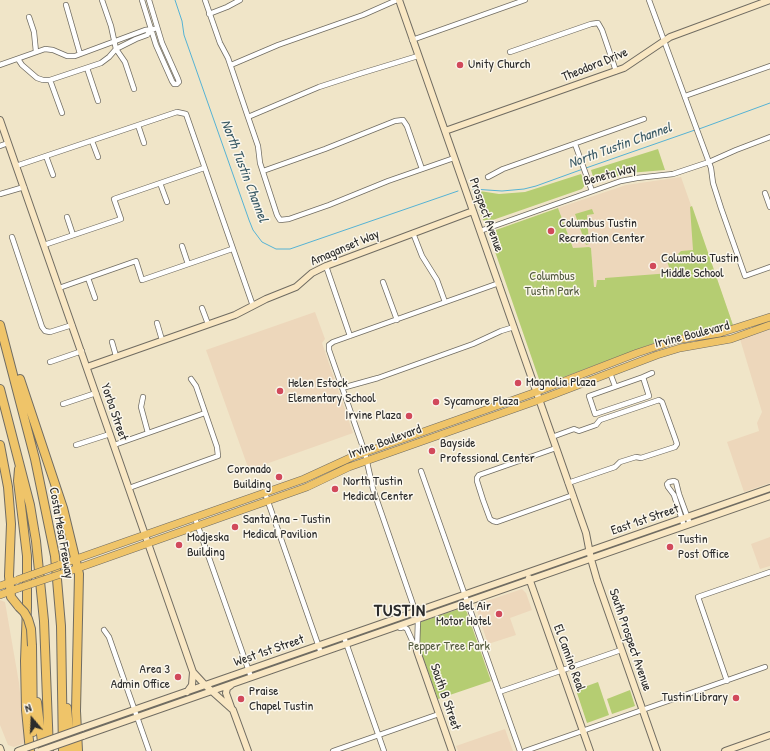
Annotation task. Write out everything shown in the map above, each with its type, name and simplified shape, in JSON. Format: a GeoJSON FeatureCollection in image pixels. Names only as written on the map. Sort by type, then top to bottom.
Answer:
{"type":"FeatureCollection","features":[{"type":"Feature","properties":{"kind":"highway"},"geometry":{"type":"LineString","coordinates":[[1,328],[63,508],[79,574],[76,711],[78,751]]}},
{"type":"Feature","properties":{"kind":"highway","name":"Costa Mesa Freeway"},"geometry":{"type":"LineString","coordinates":[[1,328],[36,459],[55,556],[60,626],[63,751]]}},
{"type":"Feature","properties":{"kind":"highway","name":"Costa Mesa Freeway"},"geometry":{"type":"LineString","coordinates":[[0,389],[30,505],[39,565],[44,621],[49,751]]}},
{"type":"Feature","properties":{"kind":"highway"},"geometry":{"type":"LineString","coordinates":[[0,444],[8,487],[11,524],[14,581],[11,591],[12,600],[24,612],[31,629],[33,731],[29,750]]}},
{"type":"Feature","properties":{"kind":"highway"},"geometry":{"type":"LineString","coordinates":[[20,462],[18,481],[26,556],[28,606],[25,661],[29,750]]}},
{"type":"Feature","properties":{"kind":"highway"},"geometry":{"type":"LineString","coordinates":[[60,626],[70,751]]}},
{"type":"Feature","properties":{"kind":"highway"},"geometry":{"type":"LineString","coordinates":[[32,650],[42,751]]}},
{"type":"Feature","properties":{"kind":"main road","name":"Prospect Avenue"},"geometry":{"type":"LineString","coordinates":[[398,0],[573,495]]}},
{"type":"Feature","properties":{"kind":"main road","name":"Theodora Drive"},"geometry":{"type":"LineString","coordinates":[[445,131],[616,71],[640,58],[663,41],[679,33],[770,0]]}},
{"type":"Feature","properties":{"kind":"main road","name":"Yorba Street"},"geometry":{"type":"LineString","coordinates":[[0,120],[193,672],[205,686],[231,709]]}},
{"type":"Feature","properties":{"kind":"main road","name":"Amaganset Way"},"geometry":{"type":"LineString","coordinates":[[87,367],[235,315],[296,287],[312,273],[326,266],[473,211]]}},
{"type":"Feature","properties":{"kind":"main road","name":"Irvine Boulevard"},"geometry":{"type":"LineString","coordinates":[[0,595],[67,572],[77,564],[146,535],[304,480],[343,461],[536,392],[617,361],[676,340],[720,333],[770,317]]}},
{"type":"Feature","properties":{"kind":"main road"},"geometry":{"type":"LineString","coordinates":[[745,334],[747,330],[751,328],[752,323]]}},
{"type":"Feature","properties":{"kind":"main road","name":"Irvine Boulevard"},"geometry":{"type":"LineString","coordinates":[[77,564],[148,543],[307,487],[367,460],[539,400],[652,357],[674,350],[717,342],[745,334],[770,324]]}},
{"type":"Feature","properties":{"kind":"main road"},"geometry":{"type":"LineString","coordinates":[[652,357],[652,352],[660,346]]}},
{"type":"Feature","properties":{"kind":"main road"},"geometry":{"type":"LineString","coordinates":[[610,373],[610,368],[617,361]]}},
{"type":"Feature","properties":{"kind":"main road"},"geometry":{"type":"LineString","coordinates":[[431,429],[434,437]]}},
{"type":"Feature","properties":{"kind":"main road","name":"East 1st Street"},"geometry":{"type":"LineString","coordinates":[[527,572],[770,488]]}},
{"type":"Feature","properties":{"kind":"main road","name":"South Prospect Avenue"},"geometry":{"type":"LineString","coordinates":[[573,495],[586,534],[590,551],[590,559],[657,751]]}},
{"type":"Feature","properties":{"kind":"main road","name":"East 1st Street"},"geometry":{"type":"LineString","coordinates":[[530,580],[770,496]]}},
{"type":"Feature","properties":{"kind":"main road"},"geometry":{"type":"LineString","coordinates":[[0,586],[66,563],[77,564]]}},
{"type":"Feature","properties":{"kind":"main road","name":"West 1st Street"},"geometry":{"type":"LineString","coordinates":[[18,751],[29,750],[82,728],[527,572]]}},
{"type":"Feature","properties":{"kind":"main road","name":"El Camino Real"},"geometry":{"type":"LineString","coordinates":[[527,572],[590,751]]}},
{"type":"Feature","properties":{"kind":"main road","name":"West 1st Street"},"geometry":{"type":"LineString","coordinates":[[42,751],[530,580]]}},
{"type":"Feature","properties":{"kind":"main road","name":"South B Street"},"geometry":{"type":"LineString","coordinates":[[417,651],[452,751]]}},
{"type":"Feature","properties":{"kind":"main road"},"geometry":{"type":"LineString","coordinates":[[187,692],[192,685],[193,672]]}},
{"type":"Feature","properties":{"kind":"main road"},"geometry":{"type":"LineString","coordinates":[[233,683],[227,688],[226,691],[231,709],[235,715],[248,751]]}},
{"type":"Feature","properties":{"kind":"main road"},"geometry":{"type":"LineString","coordinates":[[725,751],[770,735]]}},
{"type":"Feature","properties":{"kind":"street"},"geometry":{"type":"LineString","coordinates":[[102,0],[116,49],[125,62],[134,89]]}},
{"type":"Feature","properties":{"kind":"street"},"geometry":{"type":"LineString","coordinates":[[142,0],[151,30],[172,81],[174,84],[177,84],[179,82],[162,43],[149,0]]}},
{"type":"Feature","properties":{"kind":"street"},"geometry":{"type":"LineString","coordinates":[[205,0],[220,43],[231,66],[258,146],[262,171],[280,220],[289,219],[329,205],[388,181],[454,158]]}},
{"type":"Feature","properties":{"kind":"street"},"geometry":{"type":"LineString","coordinates":[[210,14],[240,0]]}},
{"type":"Feature","properties":{"kind":"street"},"geometry":{"type":"LineString","coordinates":[[231,66],[290,40],[398,0]]}},
{"type":"Feature","properties":{"kind":"street"},"geometry":{"type":"LineString","coordinates":[[412,40],[525,0]]}},
{"type":"Feature","properties":{"kind":"street"},"geometry":{"type":"LineString","coordinates":[[649,0],[663,41],[701,138],[709,162],[713,183],[719,202],[745,276],[770,267]]}},
{"type":"Feature","properties":{"kind":"street"},"geometry":{"type":"LineString","coordinates":[[66,5],[80,54]]}},
{"type":"Feature","properties":{"kind":"street"},"geometry":{"type":"LineString","coordinates":[[146,13],[152,11]]}},
{"type":"Feature","properties":{"kind":"street"},"geometry":{"type":"LineString","coordinates":[[29,17],[34,32],[36,52]]}},
{"type":"Feature","properties":{"kind":"street"},"geometry":{"type":"LineString","coordinates":[[510,52],[591,24],[598,23],[602,30],[616,71]]}},
{"type":"Feature","properties":{"kind":"street"},"geometry":{"type":"LineString","coordinates":[[0,65],[45,50],[53,50],[67,56],[80,54],[145,30],[157,28]]}},
{"type":"Feature","properties":{"kind":"street"},"geometry":{"type":"LineString","coordinates":[[18,59],[38,78],[50,80],[105,61],[116,49],[147,34],[151,30]]}},
{"type":"Feature","properties":{"kind":"street"},"geometry":{"type":"LineString","coordinates":[[248,116],[319,87],[418,56]]}},
{"type":"Feature","properties":{"kind":"street"},"geometry":{"type":"LineString","coordinates":[[685,96],[770,66]]}},
{"type":"Feature","properties":{"kind":"street"},"geometry":{"type":"LineString","coordinates":[[87,68],[98,102]]}},
{"type":"Feature","properties":{"kind":"street"},"geometry":{"type":"LineString","coordinates":[[50,80],[62,113]]}},
{"type":"Feature","properties":{"kind":"street"},"geometry":{"type":"LineString","coordinates":[[16,166],[177,112],[186,114],[232,250],[253,306]]}},
{"type":"Feature","properties":{"kind":"street"},"geometry":{"type":"LineString","coordinates":[[488,177],[503,169],[644,119]]}},
{"type":"Feature","properties":{"kind":"street"},"geometry":{"type":"LineString","coordinates":[[262,171],[325,149],[395,120],[403,120],[407,126],[422,169]]}},
{"type":"Feature","properties":{"kind":"street"},"geometry":{"type":"LineString","coordinates":[[138,125],[144,143]]}},
{"type":"Feature","properties":{"kind":"street","name":"Beneta Way"},"geometry":{"type":"LineString","coordinates":[[480,230],[621,181],[673,174],[709,162],[770,137]]}},
{"type":"Feature","properties":{"kind":"street"},"geometry":{"type":"LineString","coordinates":[[92,141],[98,157]]}},
{"type":"Feature","properties":{"kind":"street"},"geometry":{"type":"LineString","coordinates":[[0,146],[8,143]]}},
{"type":"Feature","properties":{"kind":"street"},"geometry":{"type":"LineString","coordinates":[[575,144],[592,191]]}},
{"type":"Feature","properties":{"kind":"street"},"geometry":{"type":"LineString","coordinates":[[46,156],[53,175]]}},
{"type":"Feature","properties":{"kind":"street"},"geometry":{"type":"LineString","coordinates":[[44,245],[121,219],[114,199],[204,168]]}},
{"type":"Feature","properties":{"kind":"street"},"geometry":{"type":"LineString","coordinates":[[160,183],[167,202]]}},
{"type":"Feature","properties":{"kind":"street"},"geometry":{"type":"LineString","coordinates":[[0,194],[24,187]]}},
{"type":"Feature","properties":{"kind":"street"},"geometry":{"type":"LineString","coordinates":[[765,193],[770,207]]}},
{"type":"Feature","properties":{"kind":"street"},"geometry":{"type":"LineString","coordinates":[[67,217],[73,235]]}},
{"type":"Feature","properties":{"kind":"street"},"geometry":{"type":"LineString","coordinates":[[413,233],[422,256],[437,280],[445,302]]}},
{"type":"Feature","properties":{"kind":"street"},"geometry":{"type":"LineString","coordinates":[[12,237],[42,327],[45,331],[50,332],[72,325]]}},
{"type":"Feature","properties":{"kind":"street"},"geometry":{"type":"LineString","coordinates":[[182,246],[188,264]]}},
{"type":"Feature","properties":{"kind":"street"},"geometry":{"type":"LineString","coordinates":[[59,288],[136,261],[142,280],[232,250]]}},
{"type":"Feature","properties":{"kind":"street"},"geometry":{"type":"LineString","coordinates":[[326,266],[350,336]]}},
{"type":"Feature","properties":{"kind":"street"},"geometry":{"type":"LineString","coordinates":[[88,278],[95,298]]}},
{"type":"Feature","properties":{"kind":"street"},"geometry":{"type":"LineString","coordinates":[[383,282],[397,320]]}},
{"type":"Feature","properties":{"kind":"street"},"geometry":{"type":"LineString","coordinates":[[418,619],[373,489],[365,453],[329,350],[329,345],[350,336],[498,283]]}},
{"type":"Feature","properties":{"kind":"street"},"geometry":{"type":"LineString","coordinates":[[202,308],[208,324]]}},
{"type":"Feature","properties":{"kind":"street"},"geometry":{"type":"LineString","coordinates":[[157,323],[162,340]]}},
{"type":"Feature","properties":{"kind":"street"},"geometry":{"type":"LineString","coordinates":[[342,388],[378,378],[473,344],[514,327]]}},
{"type":"Feature","properties":{"kind":"street"},"geometry":{"type":"LineString","coordinates":[[112,342],[116,356]]}},
{"type":"Feature","properties":{"kind":"street"},"geometry":{"type":"LineString","coordinates":[[50,362],[82,352]]}},
{"type":"Feature","properties":{"kind":"street"},"geometry":{"type":"LineString","coordinates":[[610,373],[615,386]]}},
{"type":"Feature","properties":{"kind":"street"},"geometry":{"type":"LineString","coordinates":[[643,377],[649,396],[595,414],[589,396],[615,386],[652,374]]}},
{"type":"Feature","properties":{"kind":"street"},"geometry":{"type":"LineString","coordinates":[[129,488],[218,456],[196,386],[191,378]]}},
{"type":"Feature","properties":{"kind":"street"},"geometry":{"type":"LineString","coordinates":[[62,404],[96,393]]}},
{"type":"Feature","properties":{"kind":"street"},"geometry":{"type":"LineString","coordinates":[[143,397],[141,407],[148,433]]}},
{"type":"Feature","properties":{"kind":"street"},"geometry":{"type":"LineString","coordinates":[[552,437],[574,429],[579,431],[596,425],[600,420],[659,400],[662,402],[675,438],[677,444],[675,447],[641,458],[636,457],[620,462],[616,467],[568,483]]}},
{"type":"Feature","properties":{"kind":"street"},"geometry":{"type":"LineString","coordinates":[[114,445],[205,413]]}},
{"type":"Feature","properties":{"kind":"street"},"geometry":{"type":"LineString","coordinates":[[76,445],[110,434]]}},
{"type":"Feature","properties":{"kind":"street"},"geometry":{"type":"LineString","coordinates":[[556,448],[478,475],[476,478],[483,500],[490,519],[497,522],[573,495]]}},
{"type":"Feature","properties":{"kind":"street"},"geometry":{"type":"LineString","coordinates":[[422,471],[520,751]]}},
{"type":"Feature","properties":{"kind":"street"},"geometry":{"type":"LineString","coordinates":[[684,517],[676,482],[672,481],[667,484],[674,495],[687,525]]}},
{"type":"Feature","properties":{"kind":"street"},"geometry":{"type":"LineString","coordinates":[[265,493],[321,653]]}},
{"type":"Feature","properties":{"kind":"street"},"geometry":{"type":"LineString","coordinates":[[195,518],[251,677]]}},
{"type":"Feature","properties":{"kind":"street"},"geometry":{"type":"LineString","coordinates":[[727,681],[698,597],[770,572]]}},
{"type":"Feature","properties":{"kind":"street","name":"South B Street"},"geometry":{"type":"LineString","coordinates":[[417,651],[418,619]]}},
{"type":"Feature","properties":{"kind":"street","name":"South B Street"},"geometry":{"type":"LineString","coordinates":[[384,631],[388,632],[404,627],[407,629],[417,651]]}},
{"type":"Feature","properties":{"kind":"street"},"geometry":{"type":"LineString","coordinates":[[104,630],[109,637],[149,751]]}},
{"type":"Feature","properties":{"kind":"street"},"geometry":{"type":"LineString","coordinates":[[344,637],[384,751]]}},
{"type":"Feature","properties":{"kind":"street"},"geometry":{"type":"LineString","coordinates":[[499,692],[621,650]]}},
{"type":"Feature","properties":{"kind":"street"},"geometry":{"type":"LineString","coordinates":[[526,751],[765,668]]}},
{"type":"Feature","properties":{"kind":"street"},"geometry":{"type":"LineString","coordinates":[[333,751],[439,714]]}},
{"type":"Feature","properties":{"kind":"shaded area","name":"Columbus Tustin Middle School"},"geometry":{"type":"Polygon","coordinates":[[[681,177],[733,325],[665,339],[617,356],[594,287],[591,248],[573,248],[558,208],[626,185],[681,177]]]}},
{"type":"Feature","properties":{"kind":"shaded area","name":"Helen Estock Elementary School"},"geometry":{"type":"Polygon","coordinates":[[[315,312],[325,339],[322,343],[353,433],[249,470],[206,350],[315,312]]]}},
{"type":"Feature","properties":{"kind":"shaded area"},"geometry":{"type":"Polygon","coordinates":[[[770,329],[770,483],[744,492],[727,442],[759,431],[757,423],[762,412],[740,339],[770,329]]]}},
{"type":"Feature","properties":{"kind":"shaded area"},"geometry":{"type":"Polygon","coordinates":[[[770,537],[770,566],[760,569],[751,544],[770,537]]]}},
{"type":"Feature","properties":{"kind":"shaded area"},"geometry":{"type":"Polygon","coordinates":[[[522,589],[526,593],[532,610],[510,618],[516,635],[488,644],[475,605],[522,589]]]}},
{"type":"Feature","properties":{"kind":"shaded area"},"geometry":{"type":"Polygon","coordinates":[[[0,600],[5,602],[19,683],[25,743],[14,747],[8,745],[0,725],[0,600]]]}},
{"type":"Feature","properties":{"kind":"shaded area"},"geometry":{"type":"Polygon","coordinates":[[[505,729],[513,751],[458,751],[456,746],[505,729]]]}},
{"type":"Feature","properties":{"kind":"green space"},"geometry":{"type":"Polygon","coordinates":[[[658,149],[665,170],[629,173],[595,183],[591,170],[658,149]]]}},
{"type":"Feature","properties":{"kind":"green space"},"geometry":{"type":"Polygon","coordinates":[[[581,174],[586,184],[582,189],[487,222],[483,220],[473,190],[499,194],[525,192],[581,174]]]}},
{"type":"Feature","properties":{"kind":"green space","name":"Columbus Tustin Park"},"geometry":{"type":"Polygon","coordinates":[[[692,206],[733,325],[665,339],[545,384],[540,382],[490,237],[493,231],[558,208],[573,248],[591,248],[594,287],[596,287],[597,280],[605,280],[605,278],[671,273],[666,258],[670,257],[672,260],[681,251],[693,250],[690,207],[692,206]]]}},
{"type":"Feature","properties":{"kind":"green space"},"geometry":{"type":"Polygon","coordinates":[[[592,209],[594,214],[587,215],[589,244],[586,245],[575,214],[592,209]]]}},
{"type":"Feature","properties":{"kind":"green space","name":"Pepper Tree Park"},"geometry":{"type":"Polygon","coordinates":[[[465,607],[491,681],[438,699],[420,649],[420,622],[465,607]]]}},
{"type":"Feature","properties":{"kind":"green space"},"geometry":{"type":"Polygon","coordinates":[[[598,682],[609,715],[587,723],[576,690],[598,682]]]}},
{"type":"Feature","properties":{"kind":"green space"},"geometry":{"type":"Polygon","coordinates":[[[630,690],[635,706],[612,714],[607,699],[630,690]]]}},
{"type":"Feature","properties":{"kind":"waterway","name":"North Tustin Channel"},"geometry":{"type":"LineString","coordinates":[[175,0],[182,21],[184,35],[249,220],[253,230],[262,242],[276,249],[290,249],[458,191]]}},
{"type":"Feature","properties":{"kind":"waterway","name":"North Tustin Channel"},"geometry":{"type":"LineString","coordinates":[[699,129],[770,103]]}},
{"type":"Feature","properties":{"kind":"waterway","name":"North Tustin Channel"},"geometry":{"type":"LineString","coordinates":[[586,168],[695,130]]}},
{"type":"Feature","properties":{"kind":"waterway","name":"North Tustin Channel"},"geometry":{"type":"LineString","coordinates":[[473,189],[502,191],[524,189],[583,169]]}},
{"type":"Feature","properties":{"kind":"place","name":"Unity Church"},"geometry":{"type":"Point","coordinates":[460,65]}},
{"type":"Feature","properties":{"kind":"place","name":"Columbus Tustin Recreation Center"},"geometry":{"type":"Point","coordinates":[551,231]}},
{"type":"Feature","properties":{"kind":"place","name":"Columbus Tustin Middle School"},"geometry":{"type":"Point","coordinates":[653,266]}},
{"type":"Feature","properties":{"kind":"place","name":"Magnolia Plaza"},"geometry":{"type":"Point","coordinates":[518,383]}},
{"type":"Feature","properties":{"kind":"place","name":"Helen Estock Elementary School"},"geometry":{"type":"Point","coordinates":[280,391]}},
{"type":"Feature","properties":{"kind":"place","name":"Sycamore Plaza"},"geometry":{"type":"Point","coordinates":[436,402]}},
{"type":"Feature","properties":{"kind":"place","name":"Irvine Plaza"},"geometry":{"type":"Point","coordinates":[409,416]}},
{"type":"Feature","properties":{"kind":"place","name":"Bayside Professional Center"},"geometry":{"type":"Point","coordinates":[432,451]}},
{"type":"Feature","properties":{"kind":"place","name":"Coronado Building"},"geometry":{"type":"Point","coordinates":[279,477]}},
{"type":"Feature","properties":{"kind":"place","name":"North Tustin Medical Center"},"geometry":{"type":"Point","coordinates":[335,489]}},
{"type":"Feature","properties":{"kind":"place","name":"Santa Ana - Tustin Medical Pavilion"},"geometry":{"type":"Point","coordinates":[235,527]}},
{"type":"Feature","properties":{"kind":"place","name":"Modjeska Building"},"geometry":{"type":"Point","coordinates":[179,545]}},
{"type":"Feature","properties":{"kind":"place","name":"Tustin Post Office"},"geometry":{"type":"Point","coordinates":[670,547]}},
{"type":"Feature","properties":{"kind":"place","name":"Bel Air Motor Hotel"},"geometry":{"type":"Point","coordinates":[499,614]}},
{"type":"Feature","properties":{"kind":"place","name":"Area 3 Admin Office"},"geometry":{"type":"Point","coordinates":[178,677]}},
{"type":"Feature","properties":{"kind":"place","name":"Tustin Library"},"geometry":{"type":"Point","coordinates":[736,698]}},
{"type":"Feature","properties":{"kind":"place","name":"Praise Chapel Tustin"},"geometry":{"type":"Point","coordinates":[241,699]}},
{"type":"Feature","properties":{"kind":"district","name":"TUSTIN"},"geometry":{"type":"Point","coordinates":[400,611]}}]}
